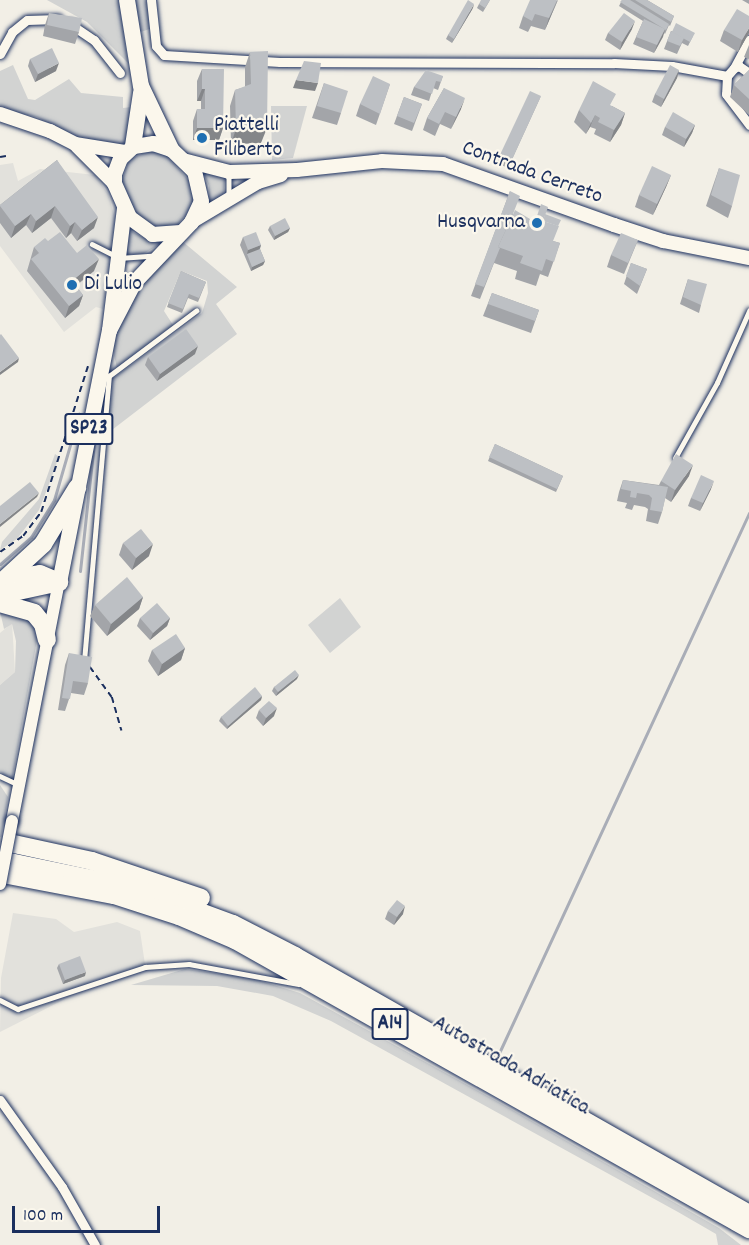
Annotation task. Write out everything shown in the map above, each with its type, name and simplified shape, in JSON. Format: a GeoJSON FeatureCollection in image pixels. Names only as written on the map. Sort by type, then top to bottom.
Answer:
{"type":"FeatureCollection","features":[{"type":"Feature","properties":{"kind":"highway"},"geometry":{"type":"LineString","coordinates":[[127,0],[141,86],[139,129],[130,149]]}},
{"type":"Feature","properties":{"kind":"highway"},"geometry":{"type":"LineString","coordinates":[[141,86],[177,154]]}},
{"type":"Feature","properties":{"kind":"highway"},"geometry":{"type":"LineString","coordinates":[[1,585],[43,544],[77,488]]}},
{"type":"Feature","properties":{"kind":"highway"},"geometry":{"type":"LineString","coordinates":[[1,585],[40,574],[59,582]]}},
{"type":"Feature","properties":{"kind":"highway"},"geometry":{"type":"LineString","coordinates":[[0,603],[34,613],[43,624],[47,640]]}},
{"type":"Feature","properties":{"kind":"highway","name":"Autostrada Adriatica"},"geometry":{"type":"LineString","coordinates":[[6,858],[93,890],[179,916],[244,945],[325,987],[749,1229]]}},
{"type":"Feature","properties":{"kind":"highway","name":"Autostrada Adriatica"},"geometry":{"type":"LineString","coordinates":[[6,858],[93,876],[193,907],[263,939],[398,1013],[749,1214]]}},
{"type":"Feature","properties":{"kind":"main road"},"geometry":{"type":"LineString","coordinates":[[0,114],[42,128],[75,144],[114,183],[124,208],[135,224],[152,234],[185,227],[201,201],[200,185],[177,154],[153,143],[130,149],[75,144]]}},
{"type":"Feature","properties":{"kind":"main road"},"geometry":{"type":"LineString","coordinates":[[114,183],[116,166],[130,149]]}},
{"type":"Feature","properties":{"kind":"main road","name":"Contrada Cerreto"},"geometry":{"type":"LineString","coordinates":[[177,154],[229,172],[297,170],[382,161],[444,164],[653,238],[749,258]]}},
{"type":"Feature","properties":{"kind":"main road","name":"Contrada Cerreto"},"geometry":{"type":"LineString","coordinates":[[185,227],[258,182],[297,170]]}},
{"type":"Feature","properties":{"kind":"main road","name":"SP23"},"geometry":{"type":"LineString","coordinates":[[59,582],[109,330],[124,208]]}},
{"type":"Feature","properties":{"kind":"main road","name":"SP23"},"geometry":{"type":"LineString","coordinates":[[109,330],[134,282],[185,227]]}},
{"type":"Feature","properties":{"kind":"street"},"geometry":{"type":"LineString","coordinates":[[151,0],[156,46],[164,55],[280,62],[614,63],[672,66],[727,76]]}},
{"type":"Feature","properties":{"kind":"street"},"geometry":{"type":"LineString","coordinates":[[0,54],[19,25],[47,16],[79,29],[94,40],[120,73]]}},
{"type":"Feature","properties":{"kind":"street"},"geometry":{"type":"LineString","coordinates":[[749,40],[734,68],[727,76],[726,94],[749,125]]}},
{"type":"Feature","properties":{"kind":"street"},"geometry":{"type":"LineString","coordinates":[[734,68],[739,66],[749,73]]}},
{"type":"Feature","properties":{"kind":"street","name":"SP23"},"geometry":{"type":"LineString","coordinates":[[6,858],[59,582]]}},
{"type":"Feature","properties":{"kind":"street"},"geometry":{"type":"LineString","coordinates":[[0,1100],[62,1187],[95,1245]]}},
{"type":"Feature","properties":{"kind":"lane"},"geometry":{"type":"LineString","coordinates":[[229,172],[230,200]]}},
{"type":"Feature","properties":{"kind":"lane"},"geometry":{"type":"LineString","coordinates":[[92,244],[119,258],[157,255]]}},
{"type":"Feature","properties":{"kind":"lane"},"geometry":{"type":"LineString","coordinates":[[84,664],[100,368],[196,311]]}},
{"type":"Feature","properties":{"kind":"lane"},"geometry":{"type":"LineString","coordinates":[[673,461],[717,383],[749,311]]}},
{"type":"Feature","properties":{"kind":"lane"},"geometry":{"type":"LineString","coordinates":[[0,776],[20,785]]}},
{"type":"Feature","properties":{"kind":"lane"},"geometry":{"type":"LineString","coordinates":[[0,1000],[18,1009],[145,967],[189,964],[325,987]]}},
{"type":"Feature","properties":{"kind":"path"},"geometry":{"type":"LineString","coordinates":[[0,157],[6,156]]}},
{"type":"Feature","properties":{"kind":"path"},"geometry":{"type":"LineString","coordinates":[[0,552],[23,536],[41,512],[100,368]]}},
{"type":"Feature","properties":{"kind":"path"},"geometry":{"type":"LineString","coordinates":[[84,664],[112,697],[122,731]]}},
{"type":"Feature","properties":{"kind":"shaded area"},"geometry":{"type":"Polygon","coordinates":[[[47,0],[119,0],[128,63],[87,22],[47,0]]]}},
{"type":"Feature","properties":{"kind":"shaded area"},"geometry":{"type":"Polygon","coordinates":[[[134,0],[152,0],[155,27],[138,33],[134,0]]]}},
{"type":"Feature","properties":{"kind":"shaded area"},"geometry":{"type":"Polygon","coordinates":[[[13,65],[28,99],[35,100],[69,79],[81,93],[123,97],[123,108],[132,107],[129,139],[122,145],[84,142],[37,117],[0,109],[0,71],[13,65]]]}},
{"type":"Feature","properties":{"kind":"shaded area"},"geometry":{"type":"Polygon","coordinates":[[[271,106],[307,106],[293,158],[272,160],[271,106]]]}},
{"type":"Feature","properties":{"kind":"shaded area"},"geometry":{"type":"Polygon","coordinates":[[[150,150],[166,155],[193,185],[194,206],[176,226],[153,227],[136,214],[122,181],[129,160],[150,150]]]}},
{"type":"Feature","properties":{"kind":"shaded area"},"geometry":{"type":"Polygon","coordinates":[[[13,163],[18,181],[40,169],[95,175],[108,194],[115,218],[103,309],[96,307],[64,332],[0,246],[0,165],[13,163]]]}},
{"type":"Feature","properties":{"kind":"shaded area"},"geometry":{"type":"Polygon","coordinates":[[[203,172],[225,177],[223,198],[208,209],[209,186],[203,172]]]}},
{"type":"Feature","properties":{"kind":"shaded area"},"geometry":{"type":"Polygon","coordinates":[[[129,230],[148,240],[162,243],[143,254],[125,254],[129,230]]]}},
{"type":"Feature","properties":{"kind":"shaded area"},"geometry":{"type":"Polygon","coordinates":[[[182,241],[237,287],[216,304],[237,334],[108,433],[111,380],[202,313],[208,293],[207,281],[181,271],[164,311],[173,325],[117,368],[112,347],[128,298],[182,241]]]}},
{"type":"Feature","properties":{"kind":"shaded area"},"geometry":{"type":"Polygon","coordinates":[[[55,454],[58,456],[56,466],[39,510],[17,539],[0,550],[2,542],[39,499],[55,454]]]}},
{"type":"Feature","properties":{"kind":"shaded area"},"geometry":{"type":"Polygon","coordinates":[[[340,598],[361,627],[330,653],[308,625],[340,598]]]}},
{"type":"Feature","properties":{"kind":"shaded area"},"geometry":{"type":"Polygon","coordinates":[[[0,611],[23,614],[36,628],[37,640],[12,780],[0,774],[0,685],[15,672],[16,641],[12,624],[4,629],[0,611]]]}},
{"type":"Feature","properties":{"kind":"shaded area"},"geometry":{"type":"Polygon","coordinates":[[[12,623],[15,672],[0,685],[0,633],[12,623]]]}},
{"type":"Feature","properties":{"kind":"shaded area"},"geometry":{"type":"Polygon","coordinates":[[[0,785],[8,797],[1,837],[0,837],[0,785]]]}},
{"type":"Feature","properties":{"kind":"shaded area"},"geometry":{"type":"Polygon","coordinates":[[[13,913],[56,919],[74,932],[117,922],[140,931],[146,971],[73,995],[0,1032],[1,978],[13,913]]]}},
{"type":"Feature","properties":{"kind":"shaded area"},"geometry":{"type":"Polygon","coordinates":[[[185,969],[251,978],[300,993],[500,1103],[719,1228],[741,1245],[718,1245],[716,1234],[678,1212],[331,1021],[273,996],[217,986],[131,985],[185,969]]]}},
{"type":"Feature","properties":{"kind":"building"},"geometry":{"type":"Polygon","coordinates":[[[468,0],[474,4],[454,39],[448,35],[468,0]]]}},
{"type":"Feature","properties":{"kind":"building"},"geometry":{"type":"Polygon","coordinates":[[[481,0],[490,0],[485,8],[479,4],[481,0]]]}},
{"type":"Feature","properties":{"kind":"building"},"geometry":{"type":"Polygon","coordinates":[[[530,0],[557,0],[549,18],[535,14],[532,21],[523,16],[530,0]]]}},
{"type":"Feature","properties":{"kind":"building"},"geometry":{"type":"Polygon","coordinates":[[[630,0],[669,24],[666,30],[620,2],[630,0]]]}},
{"type":"Feature","properties":{"kind":"building"},"geometry":{"type":"Polygon","coordinates":[[[635,0],[647,0],[674,16],[671,22],[635,0]]]}},
{"type":"Feature","properties":{"kind":"building"},"geometry":{"type":"Polygon","coordinates":[[[737,9],[749,16],[749,28],[742,40],[724,30],[737,9]]]}},
{"type":"Feature","properties":{"kind":"building"},"geometry":{"type":"Polygon","coordinates":[[[49,13],[82,18],[79,32],[47,25],[49,13]]]}},
{"type":"Feature","properties":{"kind":"building"},"geometry":{"type":"Polygon","coordinates":[[[624,13],[635,21],[622,42],[608,33],[624,13]]]}},
{"type":"Feature","properties":{"kind":"building"},"geometry":{"type":"Polygon","coordinates":[[[644,19],[665,29],[657,45],[636,37],[644,19]]]}},
{"type":"Feature","properties":{"kind":"building"},"geometry":{"type":"Polygon","coordinates":[[[676,23],[695,33],[690,42],[672,32],[676,23]]]}},
{"type":"Feature","properties":{"kind":"building"},"geometry":{"type":"Polygon","coordinates":[[[671,31],[684,38],[680,46],[667,41],[671,31]]]}},
{"type":"Feature","properties":{"kind":"building"},"geometry":{"type":"Polygon","coordinates":[[[52,48],[59,63],[38,74],[30,59],[52,48]]]}},
{"type":"Feature","properties":{"kind":"building"},"geometry":{"type":"Polygon","coordinates":[[[268,51],[267,128],[236,129],[235,90],[251,84],[250,52],[268,51]]]}},
{"type":"Feature","properties":{"kind":"building"},"geometry":{"type":"Polygon","coordinates":[[[304,61],[321,63],[318,83],[296,80],[304,61]]]}},
{"type":"Feature","properties":{"kind":"building"},"geometry":{"type":"Polygon","coordinates":[[[670,65],[679,70],[664,99],[655,94],[670,65]]]}},
{"type":"Feature","properties":{"kind":"building"},"geometry":{"type":"Polygon","coordinates":[[[202,69],[224,69],[223,128],[197,128],[197,109],[205,109],[202,69]]]}},
{"type":"Feature","properties":{"kind":"building"},"geometry":{"type":"Polygon","coordinates":[[[426,70],[443,76],[441,82],[436,81],[432,94],[414,87],[426,70]]]}},
{"type":"Feature","properties":{"kind":"building"},"geometry":{"type":"Polygon","coordinates":[[[749,70],[749,99],[734,85],[749,70]]]}},
{"type":"Feature","properties":{"kind":"building"},"geometry":{"type":"Polygon","coordinates":[[[373,76],[390,84],[380,114],[360,104],[373,76]]]}},
{"type":"Feature","properties":{"kind":"building"},"geometry":{"type":"Polygon","coordinates":[[[593,81],[616,94],[610,105],[625,113],[614,130],[598,122],[600,118],[595,115],[591,123],[579,110],[593,81]]]}},
{"type":"Feature","properties":{"kind":"building"},"geometry":{"type":"Polygon","coordinates":[[[324,83],[348,91],[341,113],[317,106],[324,83]]]}},
{"type":"Feature","properties":{"kind":"building"},"geometry":{"type":"Polygon","coordinates":[[[444,88],[465,98],[456,117],[445,112],[439,124],[427,118],[444,88]]]}},
{"type":"Feature","properties":{"kind":"building"},"geometry":{"type":"Polygon","coordinates":[[[530,91],[541,96],[510,164],[498,159],[530,91]]]}},
{"type":"Feature","properties":{"kind":"building"},"geometry":{"type":"Polygon","coordinates":[[[404,97],[422,104],[414,123],[397,116],[404,97]]]}},
{"type":"Feature","properties":{"kind":"building"},"geometry":{"type":"Polygon","coordinates":[[[673,112],[695,125],[686,139],[665,127],[673,112]]]}},
{"type":"Feature","properties":{"kind":"building"},"geometry":{"type":"Polygon","coordinates":[[[57,160],[98,217],[82,230],[75,222],[70,226],[55,206],[36,221],[31,214],[15,226],[0,205],[57,160]]]}},
{"type":"Feature","properties":{"kind":"building"},"geometry":{"type":"Polygon","coordinates":[[[652,166],[671,175],[657,204],[639,195],[652,166]]]}},
{"type":"Feature","properties":{"kind":"building"},"geometry":{"type":"Polygon","coordinates":[[[719,168],[740,175],[732,206],[711,195],[719,168]]]}},
{"type":"Feature","properties":{"kind":"building"},"geometry":{"type":"Polygon","coordinates":[[[510,191],[520,196],[484,287],[475,284],[510,191]]]}},
{"type":"Feature","properties":{"kind":"building"},"geometry":{"type":"Polygon","coordinates":[[[541,204],[548,207],[543,221],[559,226],[553,241],[560,243],[554,262],[546,259],[542,271],[520,263],[523,256],[498,247],[515,210],[535,222],[541,204]]]}},
{"type":"Feature","properties":{"kind":"building"},"geometry":{"type":"Polygon","coordinates":[[[545,214],[561,220],[558,226],[543,221],[545,214]]]}},
{"type":"Feature","properties":{"kind":"building"},"geometry":{"type":"Polygon","coordinates":[[[285,218],[290,228],[275,236],[270,226],[285,218]]]}},
{"type":"Feature","properties":{"kind":"building"},"geometry":{"type":"Polygon","coordinates":[[[60,232],[77,253],[87,245],[99,259],[72,281],[83,295],[69,306],[31,259],[39,253],[34,247],[45,238],[48,241],[60,232]]]}},
{"type":"Feature","properties":{"kind":"building"},"geometry":{"type":"Polygon","coordinates":[[[256,232],[261,245],[248,250],[243,237],[256,232]]]}},
{"type":"Feature","properties":{"kind":"building"},"geometry":{"type":"Polygon","coordinates":[[[621,233],[638,240],[628,263],[611,255],[621,233]]]}},
{"type":"Feature","properties":{"kind":"building"},"geometry":{"type":"Polygon","coordinates":[[[260,249],[265,261],[252,267],[247,254],[260,249]]]}},
{"type":"Feature","properties":{"kind":"building"},"geometry":{"type":"Polygon","coordinates":[[[631,263],[647,269],[640,286],[626,276],[631,263]]]}},
{"type":"Feature","properties":{"kind":"building"},"geometry":{"type":"Polygon","coordinates":[[[181,271],[206,282],[199,298],[189,294],[183,309],[168,303],[181,271]]]}},
{"type":"Feature","properties":{"kind":"building"},"geometry":{"type":"Polygon","coordinates":[[[688,279],[707,284],[701,305],[683,297],[688,279]]]}},
{"type":"Feature","properties":{"kind":"building"},"geometry":{"type":"Polygon","coordinates":[[[492,293],[539,310],[535,321],[488,304],[492,293]]]}},
{"type":"Feature","properties":{"kind":"building"},"geometry":{"type":"Polygon","coordinates":[[[186,329],[198,346],[160,374],[148,357],[186,329]]]}},
{"type":"Feature","properties":{"kind":"building"},"geometry":{"type":"Polygon","coordinates":[[[0,335],[19,358],[0,372],[0,335]]]}},
{"type":"Feature","properties":{"kind":"building"},"geometry":{"type":"Polygon","coordinates":[[[495,444],[563,476],[557,489],[489,457],[495,444]]]}},
{"type":"Feature","properties":{"kind":"building"},"geometry":{"type":"Polygon","coordinates":[[[676,454],[693,465],[675,490],[661,481],[676,454]]]}},
{"type":"Feature","properties":{"kind":"building"},"geometry":{"type":"Polygon","coordinates":[[[701,475],[714,481],[703,503],[691,498],[701,475]]]}},
{"type":"Feature","properties":{"kind":"building"},"geometry":{"type":"Polygon","coordinates":[[[623,480],[668,487],[662,512],[650,510],[652,498],[649,495],[637,493],[636,498],[630,497],[631,491],[621,489],[623,480]]]}},
{"type":"Feature","properties":{"kind":"building"},"geometry":{"type":"Polygon","coordinates":[[[30,482],[39,493],[0,524],[0,506],[30,482]]]}},
{"type":"Feature","properties":{"kind":"building"},"geometry":{"type":"Polygon","coordinates":[[[141,529],[153,544],[136,558],[123,543],[141,529]]]}},
{"type":"Feature","properties":{"kind":"building"},"geometry":{"type":"Polygon","coordinates":[[[127,577],[143,597],[111,624],[95,605],[127,577]]]}},
{"type":"Feature","properties":{"kind":"building"},"geometry":{"type":"Polygon","coordinates":[[[157,603],[170,618],[153,633],[140,618],[157,603]]]}},
{"type":"Feature","properties":{"kind":"building"},"geometry":{"type":"Polygon","coordinates":[[[176,634],[185,648],[162,664],[152,650],[176,634]]]}},
{"type":"Feature","properties":{"kind":"building"},"geometry":{"type":"Polygon","coordinates":[[[69,653],[92,657],[88,683],[73,681],[70,699],[62,698],[69,653]]]}},
{"type":"Feature","properties":{"kind":"building"},"geometry":{"type":"Polygon","coordinates":[[[295,670],[299,675],[278,692],[274,687],[295,670]]]}},
{"type":"Feature","properties":{"kind":"building"},"geometry":{"type":"Polygon","coordinates":[[[255,687],[262,696],[228,726],[221,717],[255,687]]]}},
{"type":"Feature","properties":{"kind":"building"},"geometry":{"type":"Polygon","coordinates":[[[269,701],[277,708],[266,718],[259,710],[269,701]]]}},
{"type":"Feature","properties":{"kind":"building"},"geometry":{"type":"Polygon","coordinates":[[[397,900],[405,906],[397,917],[388,911],[397,900]]]}},
{"type":"Feature","properties":{"kind":"building"},"geometry":{"type":"Polygon","coordinates":[[[80,956],[86,972],[65,980],[59,964],[80,956]]]}},
{"type":"Feature","properties":{"kind":"waterway"},"geometry":{"type":"LineString","coordinates":[[0,564],[31,537],[54,500],[79,414]]}},
{"type":"Feature","properties":{"kind":"waterway"},"geometry":{"type":"LineString","coordinates":[[80,571],[94,442]]}},
{"type":"Feature","properties":{"kind":"waterway"},"geometry":{"type":"LineString","coordinates":[[499,1053],[749,513]]}},
{"type":"Feature","properties":{"kind":"place","name":"Piattelli Filiberto"},"geometry":{"type":"Point","coordinates":[202,138]}},
{"type":"Feature","properties":{"kind":"place","name":"Husqvarna"},"geometry":{"type":"Point","coordinates":[537,223]}},
{"type":"Feature","properties":{"kind":"place","name":"Di Lulio"},"geometry":{"type":"Point","coordinates":[72,285]}}]}
